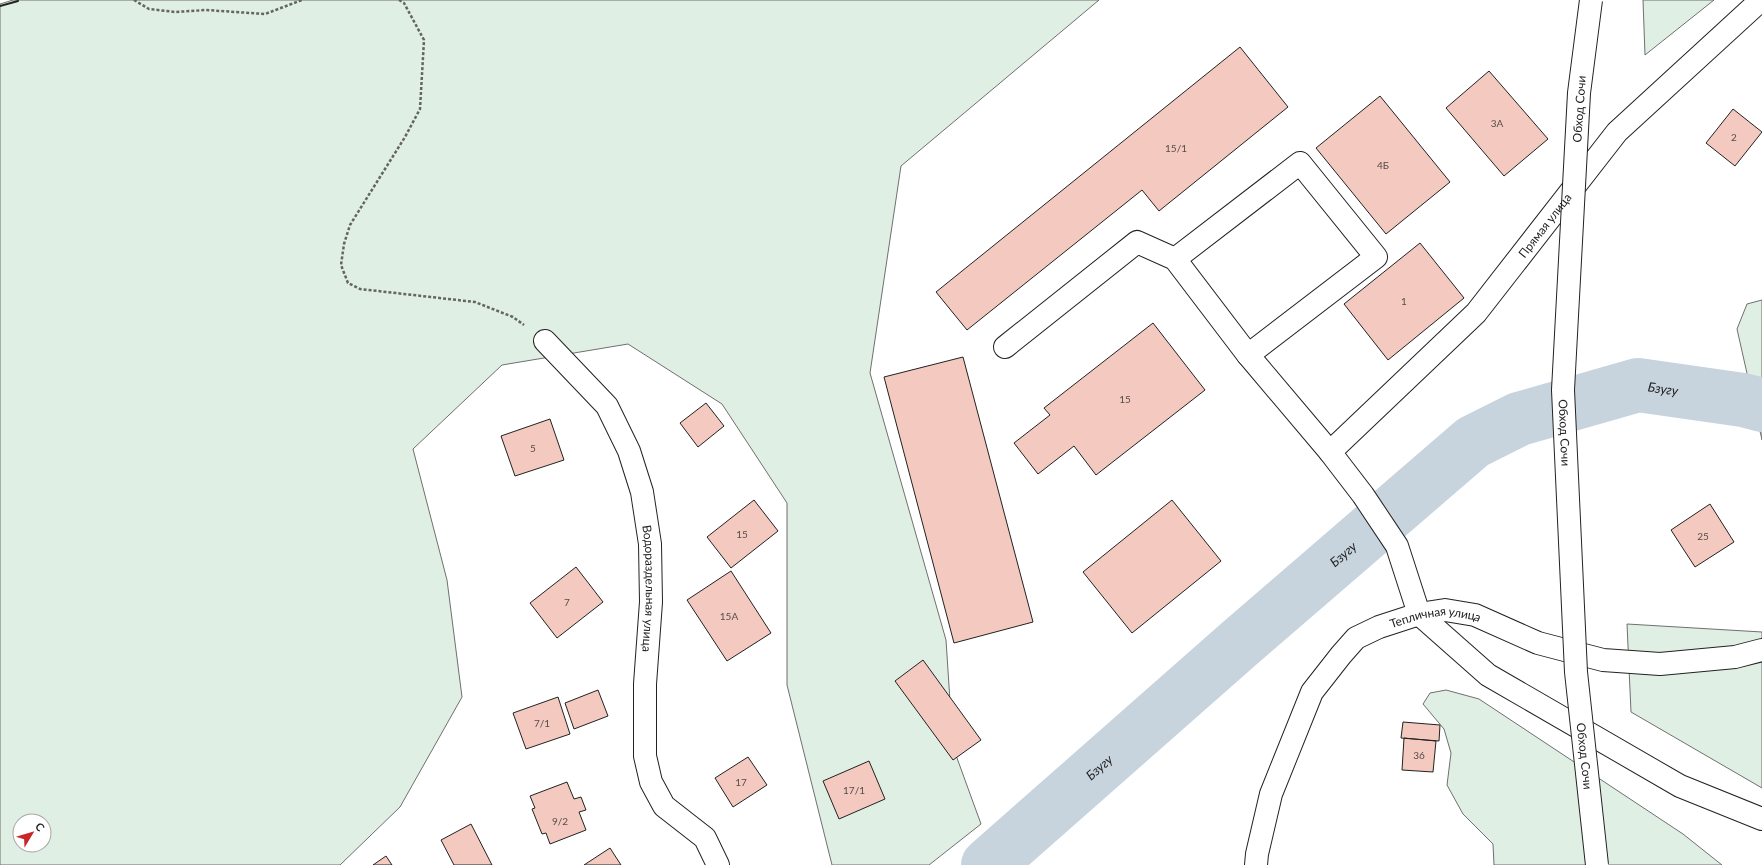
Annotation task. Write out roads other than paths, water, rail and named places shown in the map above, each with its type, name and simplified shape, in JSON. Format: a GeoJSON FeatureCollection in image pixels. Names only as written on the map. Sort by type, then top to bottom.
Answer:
{"type":"FeatureCollection","features":[{"type":"Feature","properties":{"kind":"main road","name":"Обход Сочи"},"geometry":{"type":"LineString","coordinates":[[1591,0],[1579,93],[1563,390],[1576,672],[1597,865]]}},
{"type":"Feature","properties":{"kind":"main road","name":"Прямая улица"},"geometry":{"type":"LineString","coordinates":[[1330,452],[1476,313],[1617,132],[1761,0]]}},
{"type":"Feature","properties":{"kind":"main road"},"geometry":{"type":"LineString","coordinates":[[1175,260],[1300,163],[1376,257],[1248,355]]}},
{"type":"Feature","properties":{"kind":"main road"},"geometry":{"type":"LineString","coordinates":[[1005,347],[1137,242],[1175,260],[1248,355],[1330,452],[1363,495],[1396,546],[1403,562],[1418,614],[1488,675],[1680,786],[1762,819]]}},
{"type":"Feature","properties":{"kind":"main road","name":"Водораздельная улица"},"geometry":{"type":"LineString","coordinates":[[545,341],[607,406],[629,451],[642,492],[650,544],[651,602],[645,684],[645,756],[651,782],[664,806],[705,838],[718,865]]}},
{"type":"Feature","properties":{"kind":"main road","name":"Тепличная улица"},"geometry":{"type":"LineString","coordinates":[[1256,865],[1257,854],[1271,794],[1312,692],[1356,638],[1379,627],[1418,614],[1445,610],[1475,615],[1538,643],[1603,660],[1660,664],[1735,657],[1762,650]]}},
{"type":"Feature","properties":{"kind":"waterway","name":"Бзугу"},"geometry":{"type":"LineString","coordinates":[[988,865],[1240,643],[1473,442],[1519,419],[1638,385],[1743,400],[1762,405]]}}]}
